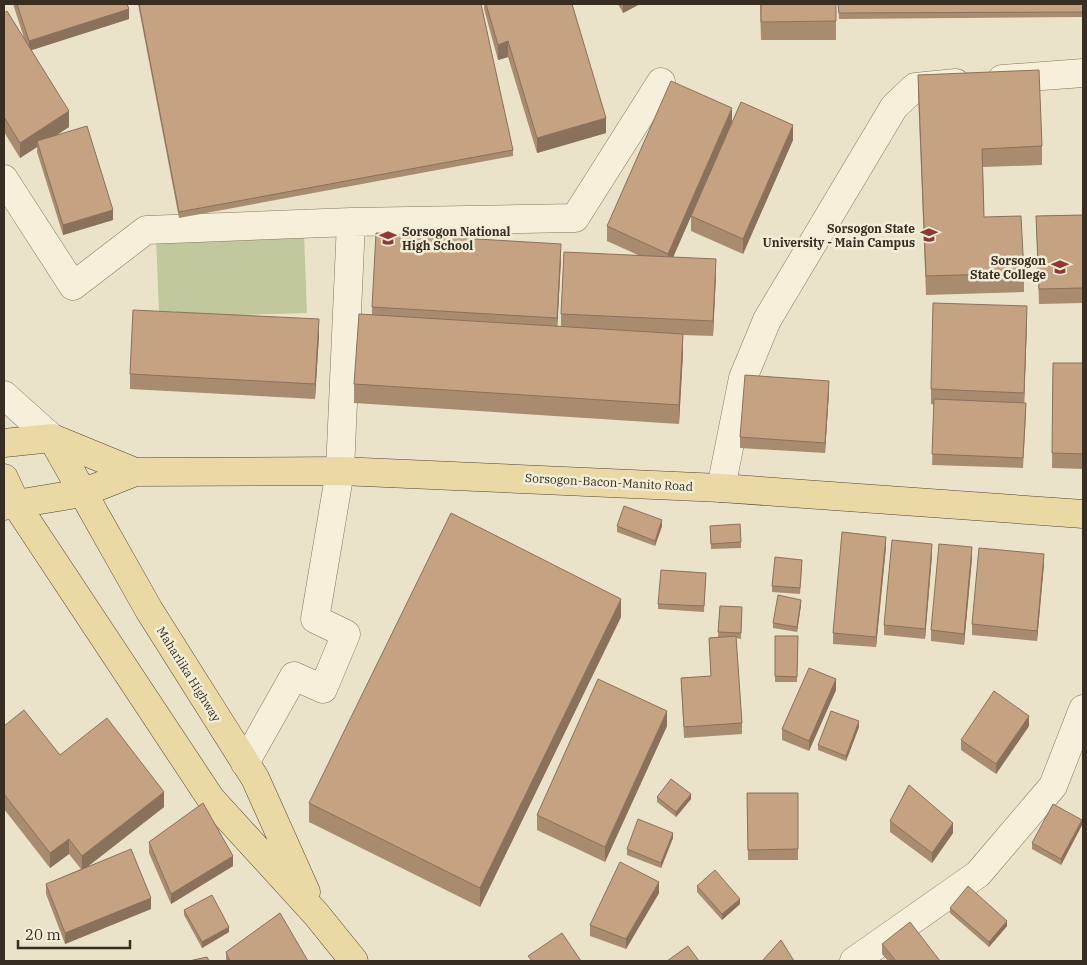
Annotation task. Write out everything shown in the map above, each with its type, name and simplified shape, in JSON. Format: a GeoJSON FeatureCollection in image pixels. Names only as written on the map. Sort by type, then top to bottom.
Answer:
{"type":"FeatureCollection","features":[{"type":"Feature","properties":{"kind":"main road","name":"Sorsogon-Bacon-Manito Road"},"geometry":{"type":"LineString","coordinates":[[52,438],[135,472]]}},
{"type":"Feature","properties":{"kind":"main road"},"geometry":{"type":"LineString","coordinates":[[4,444],[52,438]]}},
{"type":"Feature","properties":{"kind":"main road","name":"Maharlika Highway"},"geometry":{"type":"LineString","coordinates":[[52,438],[149,610],[255,778],[316,914]]}},
{"type":"Feature","properties":{"kind":"main road","name":"Sorsogon-Bacon-Manito Road"},"geometry":{"type":"LineString","coordinates":[[10,506],[82,493],[135,472],[340,471],[721,488],[1083,514]]}},
{"type":"Feature","properties":{"kind":"main road","name":"Maharlika Highway"},"geometry":{"type":"LineString","coordinates":[[4,478],[10,506],[211,799],[316,914],[354,961]]}},
{"type":"Feature","properties":{"kind":"street"},"geometry":{"type":"LineString","coordinates":[[721,488],[743,378],[766,320],[894,106],[915,87],[1083,73]]}},
{"type":"Feature","properties":{"kind":"street"},"geometry":{"type":"LineString","coordinates":[[4,179],[73,286],[146,230],[351,222],[575,218],[661,82]]}},
{"type":"Feature","properties":{"kind":"street"},"geometry":{"type":"LineString","coordinates":[[245,763],[294,676],[323,690],[346,634],[315,619],[340,471],[351,222]]}},
{"type":"Feature","properties":{"kind":"street"},"geometry":{"type":"LineString","coordinates":[[4,395],[52,438]]}},
{"type":"Feature","properties":{"kind":"street"},"geometry":{"type":"LineString","coordinates":[[854,961],[978,874],[1052,786],[1083,709]]}},
{"type":"Feature","properties":{"kind":"green space"},"geometry":{"type":"Polygon","coordinates":[[[304,233],[307,313],[175,317],[175,311],[159,312],[156,237],[304,233]]]}},
{"type":"Feature","properties":{"kind":"building"},"geometry":{"type":"Polygon","coordinates":[[[17,4],[127,4],[129,9],[29,41],[17,4]]]}},
{"type":"Feature","properties":{"kind":"building"},"geometry":{"type":"Polygon","coordinates":[[[139,4],[481,4],[513,150],[179,212],[139,4]]]}},
{"type":"Feature","properties":{"kind":"building"},"geometry":{"type":"Polygon","coordinates":[[[486,4],[572,4],[606,118],[537,138],[508,41],[498,45],[486,4]]]}},
{"type":"Feature","properties":{"kind":"building"},"geometry":{"type":"Polygon","coordinates":[[[761,4],[836,4],[836,21],[761,22],[761,4]]]}},
{"type":"Feature","properties":{"kind":"building"},"geometry":{"type":"Polygon","coordinates":[[[838,4],[1083,4],[1083,12],[839,13],[838,4]]]}},
{"type":"Feature","properties":{"kind":"building"},"geometry":{"type":"Polygon","coordinates":[[[7,11],[69,111],[20,143],[4,117],[4,13],[7,11]]]}},
{"type":"Feature","properties":{"kind":"building"},"geometry":{"type":"Polygon","coordinates":[[[1039,70],[1042,146],[982,149],[984,217],[1021,216],[1024,273],[926,276],[918,75],[1039,70]]]}},
{"type":"Feature","properties":{"kind":"building"},"geometry":{"type":"Polygon","coordinates":[[[671,81],[732,108],[668,254],[607,226],[671,81]]]}},
{"type":"Feature","properties":{"kind":"building"},"geometry":{"type":"Polygon","coordinates":[[[741,102],[793,125],[743,239],[691,216],[741,102]]]}},
{"type":"Feature","properties":{"kind":"building"},"geometry":{"type":"Polygon","coordinates":[[[87,126],[113,210],[63,225],[37,141],[87,126]]]}},
{"type":"Feature","properties":{"kind":"building","name":"Sorsogon State College"},"geometry":{"type":"Polygon","coordinates":[[[1083,215],[1083,288],[1039,289],[1036,216],[1083,215]]]}},
{"type":"Feature","properties":{"kind":"building"},"geometry":{"type":"Polygon","coordinates":[[[376,233],[561,244],[557,318],[372,307],[376,233]]]}},
{"type":"Feature","properties":{"kind":"building"},"geometry":{"type":"Polygon","coordinates":[[[564,252],[716,259],[713,321],[561,314],[564,252]]]}},
{"type":"Feature","properties":{"kind":"building"},"geometry":{"type":"Polygon","coordinates":[[[933,303],[1027,306],[1024,393],[931,389],[933,303]]]}},
{"type":"Feature","properties":{"kind":"building"},"geometry":{"type":"Polygon","coordinates":[[[133,310],[319,319],[315,384],[130,374],[133,310]]]}},
{"type":"Feature","properties":{"kind":"building"},"geometry":{"type":"Polygon","coordinates":[[[359,314],[683,334],[679,405],[354,384],[359,314]]]}},
{"type":"Feature","properties":{"kind":"building"},"geometry":{"type":"Polygon","coordinates":[[[1053,363],[1083,363],[1083,454],[1052,453],[1053,363]]]}},
{"type":"Feature","properties":{"kind":"building"},"geometry":{"type":"Polygon","coordinates":[[[745,375],[829,381],[825,443],[740,437],[745,375]]]}},
{"type":"Feature","properties":{"kind":"building"},"geometry":{"type":"Polygon","coordinates":[[[934,399],[1026,403],[1023,458],[932,454],[934,399]]]}},
{"type":"Feature","properties":{"kind":"building"},"geometry":{"type":"Polygon","coordinates":[[[624,506],[662,520],[655,541],[617,526],[624,506]]]}},
{"type":"Feature","properties":{"kind":"building"},"geometry":{"type":"Polygon","coordinates":[[[451,513],[621,599],[480,888],[309,803],[451,513]]]}},
{"type":"Feature","properties":{"kind":"building"},"geometry":{"type":"Polygon","coordinates":[[[740,524],[741,542],[711,544],[710,526],[740,524]]]}},
{"type":"Feature","properties":{"kind":"building"},"geometry":{"type":"Polygon","coordinates":[[[842,532],[886,537],[876,637],[833,633],[842,532]]]}},
{"type":"Feature","properties":{"kind":"building"},"geometry":{"type":"Polygon","coordinates":[[[892,540],[932,544],[925,629],[884,625],[892,540]]]}},
{"type":"Feature","properties":{"kind":"building"},"geometry":{"type":"Polygon","coordinates":[[[939,544],[972,547],[964,634],[931,630],[939,544]]]}},
{"type":"Feature","properties":{"kind":"building"},"geometry":{"type":"Polygon","coordinates":[[[979,548],[1044,554],[1037,631],[972,624],[979,548]]]}},
{"type":"Feature","properties":{"kind":"building"},"geometry":{"type":"Polygon","coordinates":[[[775,557],[802,560],[800,588],[772,586],[775,557]]]}},
{"type":"Feature","properties":{"kind":"building"},"geometry":{"type":"Polygon","coordinates":[[[661,570],[706,573],[704,606],[658,604],[661,570]]]}},
{"type":"Feature","properties":{"kind":"building"},"geometry":{"type":"Polygon","coordinates":[[[778,595],[801,600],[797,627],[773,623],[778,595]]]}},
{"type":"Feature","properties":{"kind":"building"},"geometry":{"type":"Polygon","coordinates":[[[720,606],[742,607],[741,633],[718,632],[720,606]]]}},
{"type":"Feature","properties":{"kind":"building"},"geometry":{"type":"Polygon","coordinates":[[[736,636],[742,723],[684,727],[681,678],[711,676],[709,638],[736,636]]]}},
{"type":"Feature","properties":{"kind":"building"},"geometry":{"type":"Polygon","coordinates":[[[775,636],[798,636],[797,677],[775,676],[775,636]]]}},
{"type":"Feature","properties":{"kind":"building"},"geometry":{"type":"Polygon","coordinates":[[[809,668],[836,679],[809,741],[782,729],[809,668]]]}},
{"type":"Feature","properties":{"kind":"building"},"geometry":{"type":"Polygon","coordinates":[[[598,679],[667,711],[605,847],[537,815],[598,679]]]}},
{"type":"Feature","properties":{"kind":"building"},"geometry":{"type":"Polygon","coordinates":[[[994,691],[1029,716],[996,764],[961,740],[994,691]]]}},
{"type":"Feature","properties":{"kind":"building"},"geometry":{"type":"Polygon","coordinates":[[[24,710],[60,755],[107,718],[164,792],[82,856],[69,839],[50,853],[4,794],[4,726],[24,710]]]}},
{"type":"Feature","properties":{"kind":"building"},"geometry":{"type":"Polygon","coordinates":[[[831,711],[859,721],[846,756],[818,745],[831,711]]]}},
{"type":"Feature","properties":{"kind":"building"},"geometry":{"type":"Polygon","coordinates":[[[671,779],[691,794],[676,812],[657,797],[671,779]]]}},
{"type":"Feature","properties":{"kind":"building"},"geometry":{"type":"Polygon","coordinates":[[[909,785],[953,823],[932,853],[890,821],[909,785]]]}},
{"type":"Feature","properties":{"kind":"building"},"geometry":{"type":"Polygon","coordinates":[[[747,793],[798,793],[798,849],[748,850],[747,793]]]}},
{"type":"Feature","properties":{"kind":"building"},"geometry":{"type":"Polygon","coordinates":[[[203,803],[233,856],[171,894],[149,842],[203,803]]]}},
{"type":"Feature","properties":{"kind":"building"},"geometry":{"type":"Polygon","coordinates":[[[1053,804],[1082,820],[1061,859],[1032,843],[1053,804]]]}},
{"type":"Feature","properties":{"kind":"building"},"geometry":{"type":"Polygon","coordinates":[[[638,819],[673,833],[661,863],[627,849],[638,819]]]}},
{"type":"Feature","properties":{"kind":"building"},"geometry":{"type":"Polygon","coordinates":[[[131,849],[151,898],[65,933],[46,884],[131,849]]]}},
{"type":"Feature","properties":{"kind":"building"},"geometry":{"type":"Polygon","coordinates":[[[620,862],[659,882],[626,939],[590,925],[620,862]]]}},
{"type":"Feature","properties":{"kind":"building"},"geometry":{"type":"Polygon","coordinates":[[[715,870],[740,899],[722,914],[697,886],[715,870]]]}},
{"type":"Feature","properties":{"kind":"building"},"geometry":{"type":"Polygon","coordinates":[[[968,886],[1007,921],[989,942],[950,908],[968,886]]]}},
{"type":"Feature","properties":{"kind":"building"},"geometry":{"type":"Polygon","coordinates":[[[212,895],[229,927],[202,942],[184,910],[212,895]]]}},
{"type":"Feature","properties":{"kind":"building"},"geometry":{"type":"Polygon","coordinates":[[[280,913],[308,961],[230,961],[226,952],[280,913]]]}},
{"type":"Feature","properties":{"kind":"building"},"geometry":{"type":"Polygon","coordinates":[[[910,922],[940,961],[896,961],[882,944],[910,922]]]}},
{"type":"Feature","properties":{"kind":"building"},"geometry":{"type":"Polygon","coordinates":[[[562,933],[581,961],[532,961],[528,956],[562,933]]]}},
{"type":"Feature","properties":{"kind":"building"},"geometry":{"type":"Polygon","coordinates":[[[781,940],[794,961],[762,961],[781,940]]]}},
{"type":"Feature","properties":{"kind":"building"},"geometry":{"type":"Polygon","coordinates":[[[688,946],[699,961],[667,961],[688,946]]]}},
{"type":"Feature","properties":{"kind":"building"},"geometry":{"type":"Polygon","coordinates":[[[207,957],[209,961],[189,961],[207,957]]]}},
{"type":"Feature","properties":{"kind":"place","name":"Sorsogon State University - Main Campus"},"geometry":{"type":"Point","coordinates":[929,235]}},
{"type":"Feature","properties":{"kind":"place","name":"Sorsogon National High School"},"geometry":{"type":"Point","coordinates":[388,238]}},
{"type":"Feature","properties":{"kind":"place","name":"Sorsogon State College"},"geometry":{"type":"Point","coordinates":[1060,267]}}]}
